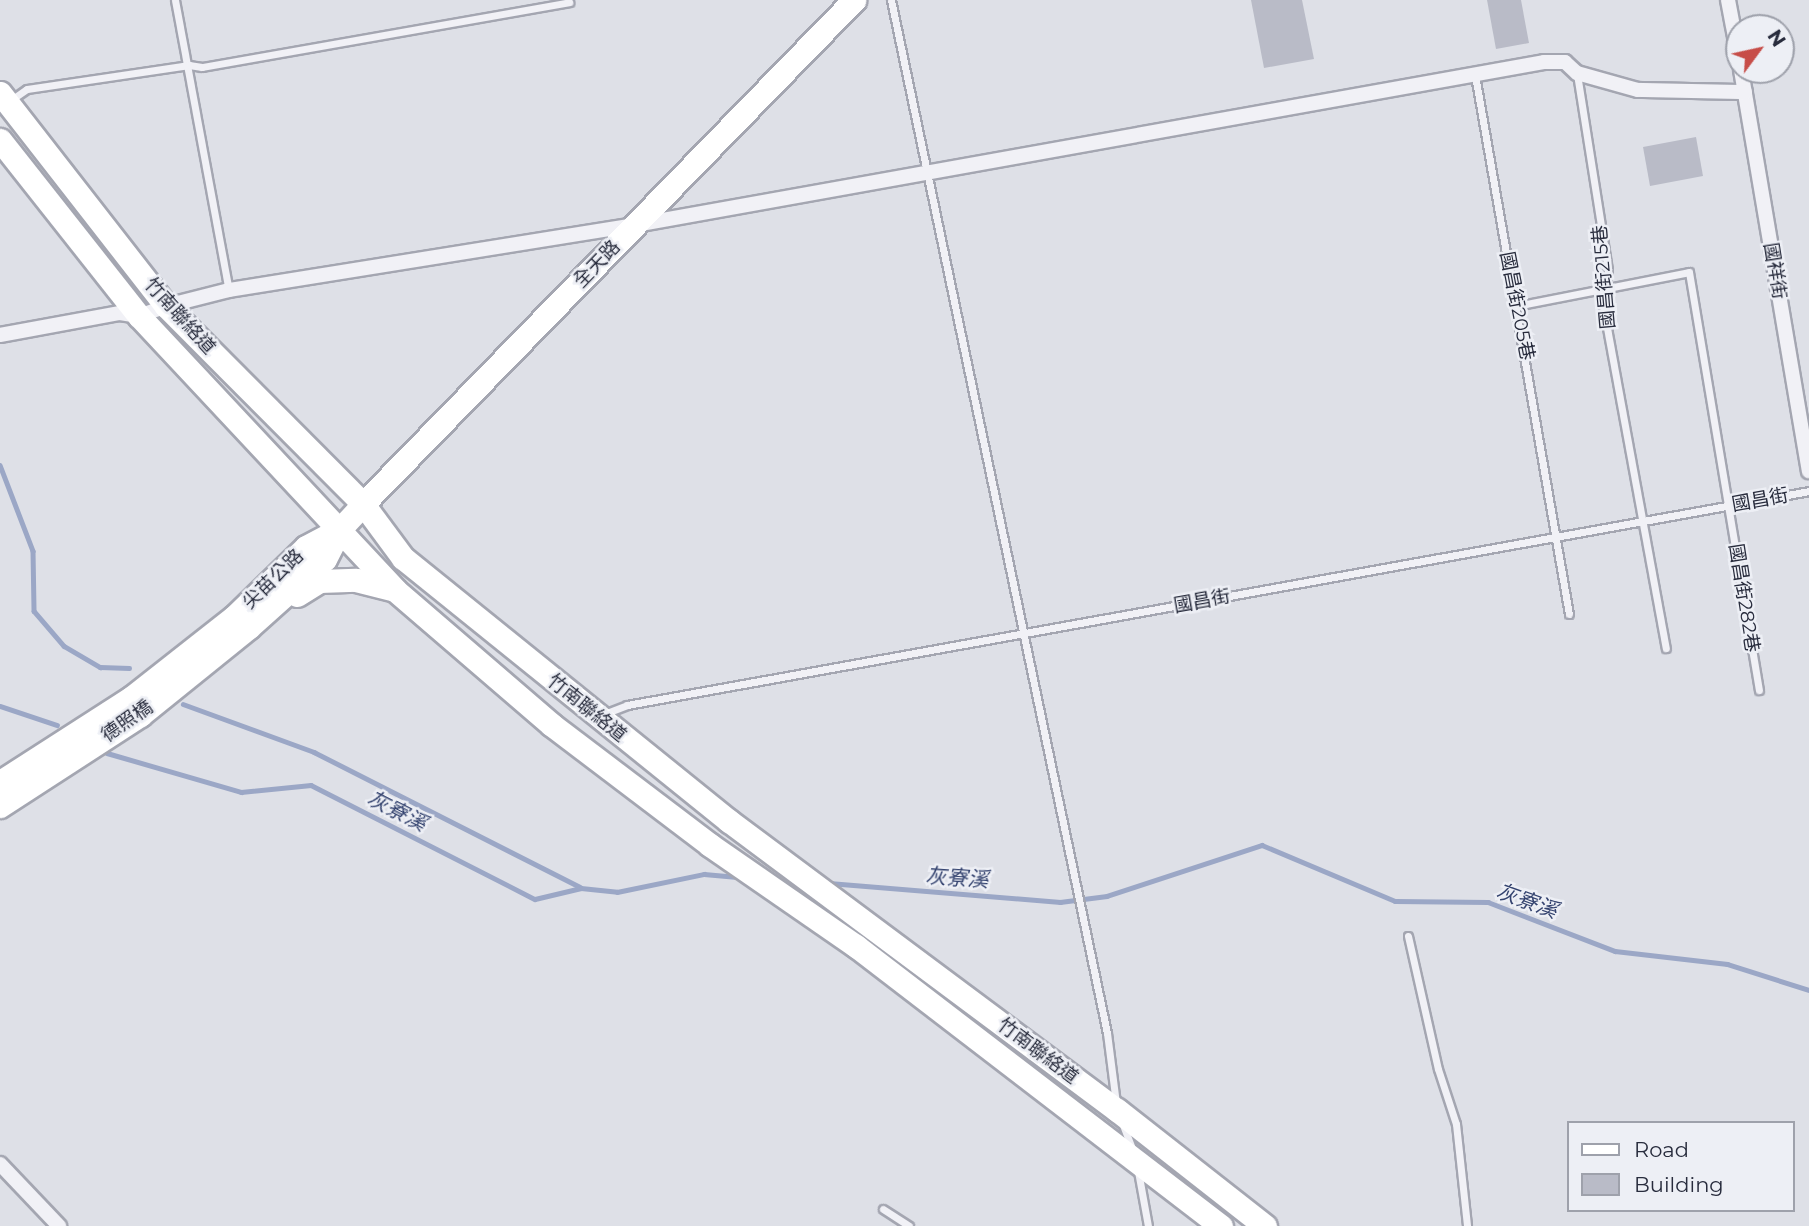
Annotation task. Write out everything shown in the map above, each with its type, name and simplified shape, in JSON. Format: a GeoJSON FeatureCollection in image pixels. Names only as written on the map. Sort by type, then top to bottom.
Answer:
{"type":"FeatureCollection","features":[{"type":"Feature","properties":{"kind":"main road","name":"全天路"},"geometry":{"type":"LineString","coordinates":[[340,529],[854,0]]}},
{"type":"Feature","properties":{"kind":"main road","name":"竹南聯絡道"},"geometry":{"type":"LineString","coordinates":[[4,98],[166,306],[363,504],[403,558],[729,821],[1117,1110],[1265,1226]]}},
{"type":"Feature","properties":{"kind":"main road","name":"竹南聯絡道"},"geometry":{"type":"LineString","coordinates":[[0,140],[139,316],[396,590],[552,725],[710,845],[856,946],[1221,1226]]}},
{"type":"Feature","properties":{"kind":"main road","name":"尖苗公路"},"geometry":{"type":"LineString","coordinates":[[241,622],[306,547],[340,529]]}},
{"type":"Feature","properties":{"kind":"main road"},"geometry":{"type":"LineString","coordinates":[[241,622],[319,581],[356,580],[396,590]]}},
{"type":"Feature","properties":{"kind":"main road","name":"德照橋"},"geometry":{"type":"LineString","coordinates":[[0,782],[131,698],[241,622]]}},
{"type":"Feature","properties":{"kind":"main road","name":"德照橋"},"geometry":{"type":"LineString","coordinates":[[0,806],[139,715],[241,622]]}},
{"type":"Feature","properties":{"kind":"street"},"geometry":{"type":"LineString","coordinates":[[0,335],[120,313],[139,316],[166,306],[229,290],[635,225],[1545,62],[1565,62],[1577,73],[1638,90],[1745,92]]}},
{"type":"Feature","properties":{"kind":"street","name":"國祥街"},"geometry":{"type":"LineString","coordinates":[[1744,84],[1809,471]]}},
{"type":"Feature","properties":{"kind":"street"},"geometry":{"type":"LineString","coordinates":[[0,1164],[59,1226]]}},
{"type":"Feature","properties":{"kind":"lane"},"geometry":{"type":"LineString","coordinates":[[175,0],[229,290]]}},
{"type":"Feature","properties":{"kind":"lane"},"geometry":{"type":"LineString","coordinates":[[891,0],[1074,888],[1107,1033],[1117,1110],[1135,1158],[1148,1226]]}},
{"type":"Feature","properties":{"kind":"lane"},"geometry":{"type":"LineString","coordinates":[[4,98],[27,89],[189,65],[202,67],[569,2]]}},
{"type":"Feature","properties":{"kind":"lane","name":"國昌街215巷"},"geometry":{"type":"LineString","coordinates":[[1577,73],[1608,270],[1604,306],[1666,648]]}},
{"type":"Feature","properties":{"kind":"lane","name":"國昌街205巷"},"geometry":{"type":"LineString","coordinates":[[1475,75],[1569,614]]}},
{"type":"Feature","properties":{"kind":"lane","name":"國昌街282巷"},"geometry":{"type":"LineString","coordinates":[[1605,289],[1689,272],[1759,690]]}},
{"type":"Feature","properties":{"kind":"lane"},"geometry":{"type":"LineString","coordinates":[[1516,306],[1605,289]]}},
{"type":"Feature","properties":{"kind":"lane","name":"國昌街"},"geometry":{"type":"LineString","coordinates":[[597,717],[626,705],[1809,491]]}},
{"type":"Feature","properties":{"kind":"lane"},"geometry":{"type":"LineString","coordinates":[[1408,936],[1438,1069],[1456,1124],[1467,1226]]}},
{"type":"Feature","properties":{"kind":"lane"},"geometry":{"type":"LineString","coordinates":[[883,1209],[909,1226]]}},
{"type":"Feature","properties":{"kind":"building"},"geometry":{"type":"Polygon","coordinates":[[[1251,0],[1302,0],[1314,59],[1264,68],[1251,0]]]}},
{"type":"Feature","properties":{"kind":"building"},"geometry":{"type":"Polygon","coordinates":[[[1487,0],[1521,0],[1529,43],[1496,49],[1487,0]]]}},
{"type":"Feature","properties":{"kind":"building"},"geometry":{"type":"Polygon","coordinates":[[[1696,137],[1703,176],[1650,186],[1643,147],[1696,137]]]}},
{"type":"Feature","properties":{"kind":"waterway"},"geometry":{"type":"LineString","coordinates":[[0,465],[33,551],[34,611],[64,646],[100,667],[129,668]]}},
{"type":"Feature","properties":{"kind":"waterway"},"geometry":{"type":"LineString","coordinates":[[183,704],[314,752],[580,887]]}},
{"type":"Feature","properties":{"kind":"waterway","name":"灰寮溪"},"geometry":{"type":"LineString","coordinates":[[0,706],[57,725]]}},
{"type":"Feature","properties":{"kind":"waterway","name":"灰寮溪"},"geometry":{"type":"LineString","coordinates":[[107,753],[241,792],[311,785],[535,899],[581,888],[617,892],[704,874],[740,877]]}},
{"type":"Feature","properties":{"kind":"waterway","name":"灰寮溪"},"geometry":{"type":"LineString","coordinates":[[829,883],[1060,902],[1107,896],[1262,845],[1395,901],[1488,902],[1615,951],[1727,964],[1809,990]]}}]}
